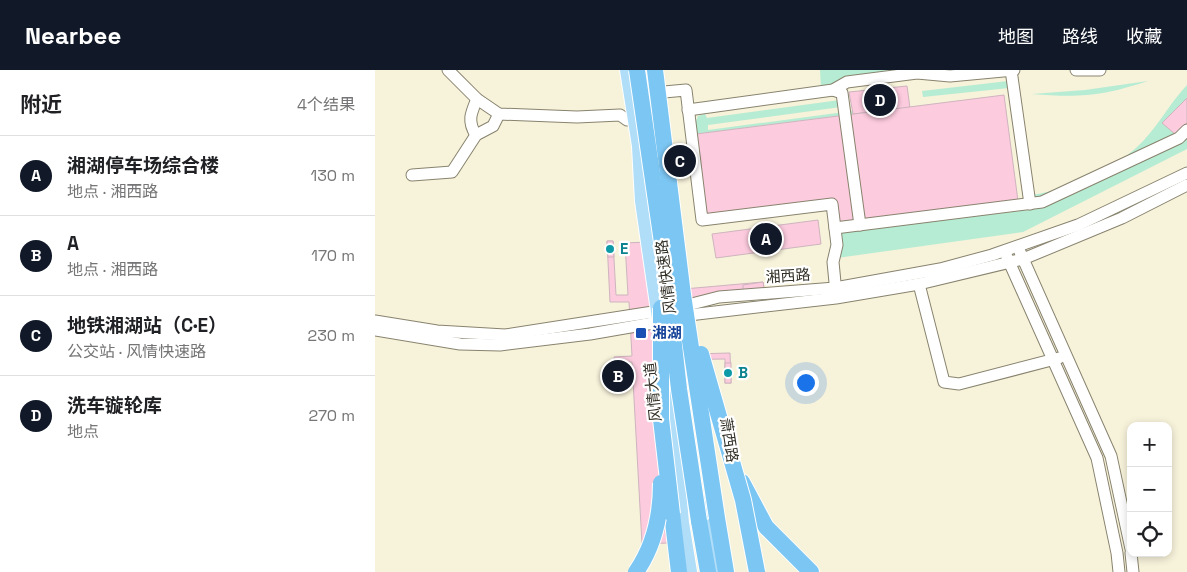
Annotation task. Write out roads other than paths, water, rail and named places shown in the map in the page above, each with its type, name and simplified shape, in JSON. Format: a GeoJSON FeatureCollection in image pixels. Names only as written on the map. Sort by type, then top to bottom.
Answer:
{"type":"FeatureCollection","features":[{"type":"Feature","properties":{"kind":"highway","name":"风情快速路"},"geometry":{"type":"LineString","coordinates":[[637,70],[663,248],[679,389],[711,565]]}},
{"type":"Feature","properties":{"kind":"highway","name":"风情快速路"},"geometry":{"type":"LineString","coordinates":[[655,70],[683,295],[726,572]]}},
{"type":"Feature","properties":{"kind":"highway"},"geometry":{"type":"LineString","coordinates":[[668,173],[698,339],[750,528],[757,572]]}},
{"type":"Feature","properties":{"kind":"highway"},"geometry":{"type":"LineString","coordinates":[[636,572],[654,536],[659,508],[663,248]]}},
{"type":"Feature","properties":{"kind":"highway"},"geometry":{"type":"LineString","coordinates":[[661,418],[686,569]]}},
{"type":"Feature","properties":{"kind":"highway"},"geometry":{"type":"LineString","coordinates":[[730,460],[766,527],[811,572]]}},
{"type":"Feature","properties":{"kind":"main road","name":"风情大道"},"geometry":{"type":"LineString","coordinates":[[627,70],[639,146],[642,201],[665,315],[667,360],[686,569]]}},
{"type":"Feature","properties":{"kind":"main road"},"geometry":{"type":"LineString","coordinates":[[650,70],[658,161],[688,310],[687,358],[710,525],[711,565],[717,572]]}},
{"type":"Feature","properties":{"kind":"main road","name":"萧西路"},"geometry":{"type":"LineString","coordinates":[[688,310],[701,367],[734,572]]}},
{"type":"Feature","properties":{"kind":"main road"},"geometry":{"type":"LineString","coordinates":[[710,525],[719,480]]}},
{"type":"Feature","properties":{"kind":"street"},"geometry":{"type":"LineString","coordinates":[[448,70],[477,99],[499,114],[577,117],[620,115],[627,120]]}},
{"type":"Feature","properties":{"kind":"street"},"geometry":{"type":"LineString","coordinates":[[688,110],[833,90],[847,82],[917,73],[949,76],[1013,70],[1030,204]]}},
{"type":"Feature","properties":{"kind":"street"},"geometry":{"type":"LineString","coordinates":[[1076,70],[1100,70]]}},
{"type":"Feature","properties":{"kind":"street"},"geometry":{"type":"LineString","coordinates":[[651,93],[686,90],[702,220],[832,204],[837,245],[833,262],[836,293]]}},
{"type":"Feature","properties":{"kind":"street"},"geometry":{"type":"LineString","coordinates":[[833,90],[842,93],[859,225]]}},
{"type":"Feature","properties":{"kind":"street"},"geometry":{"type":"LineString","coordinates":[[476,135],[470,127],[469,116],[477,99]]}},
{"type":"Feature","properties":{"kind":"street"},"geometry":{"type":"LineString","coordinates":[[412,175],[452,172],[476,135],[493,126],[499,114]]}},
{"type":"Feature","properties":{"kind":"street"},"geometry":{"type":"LineString","coordinates":[[835,228],[1030,204],[1048,200],[1179,138],[1187,130]]}},
{"type":"Feature","properties":{"kind":"street","name":"湘西路"},"geometry":{"type":"LineString","coordinates":[[836,293],[940,269],[1004,251],[1078,225],[1187,173]]}},
{"type":"Feature","properties":{"kind":"street","name":"湘西路"},"geometry":{"type":"LineString","coordinates":[[375,330],[460,344],[500,345],[589,334],[688,310],[919,284],[1023,259],[1122,218],[1187,185]]}},
{"type":"Feature","properties":{"kind":"street"},"geometry":{"type":"LineString","coordinates":[[1018,246],[1111,456],[1127,530]]}},
{"type":"Feature","properties":{"kind":"street"},"geometry":{"type":"LineString","coordinates":[[1004,251],[1097,458],[1119,572]]}},
{"type":"Feature","properties":{"kind":"street"},"geometry":{"type":"LineString","coordinates":[[919,284],[944,382],[947,384],[959,384],[1066,355]]}},
{"type":"Feature","properties":{"kind":"street","name":"湘西路"},"geometry":{"type":"LineString","coordinates":[[375,320],[437,331],[505,335],[665,315]]}},
{"type":"Feature","properties":{"kind":"street"},"geometry":{"type":"LineString","coordinates":[[1131,557],[1133,572]]}},
{"type":"Feature","properties":{"kind":"place","name":"洗车镟轮库"},"geometry":{"type":"Point","coordinates":[880,100]}},
{"type":"Feature","properties":{"kind":"place","name":"地铁湘湖站（C·E）"},"geometry":{"type":"Point","coordinates":[680,161]}},
{"type":"Feature","properties":{"kind":"place","name":"湘湖停车场综合楼"},"geometry":{"type":"Point","coordinates":[766,239]}},
{"type":"Feature","properties":{"kind":"place","name":"E"},"geometry":{"type":"Point","coordinates":[610,249]}},
{"type":"Feature","properties":{"kind":"place","name":"湘湖"},"geometry":{"type":"Point","coordinates":[641,333]}},
{"type":"Feature","properties":{"kind":"place","name":"B"},"geometry":{"type":"Point","coordinates":[728,373]}},
{"type":"Feature","properties":{"kind":"place","name":"A"},"geometry":{"type":"Point","coordinates":[618,376]}}]}
